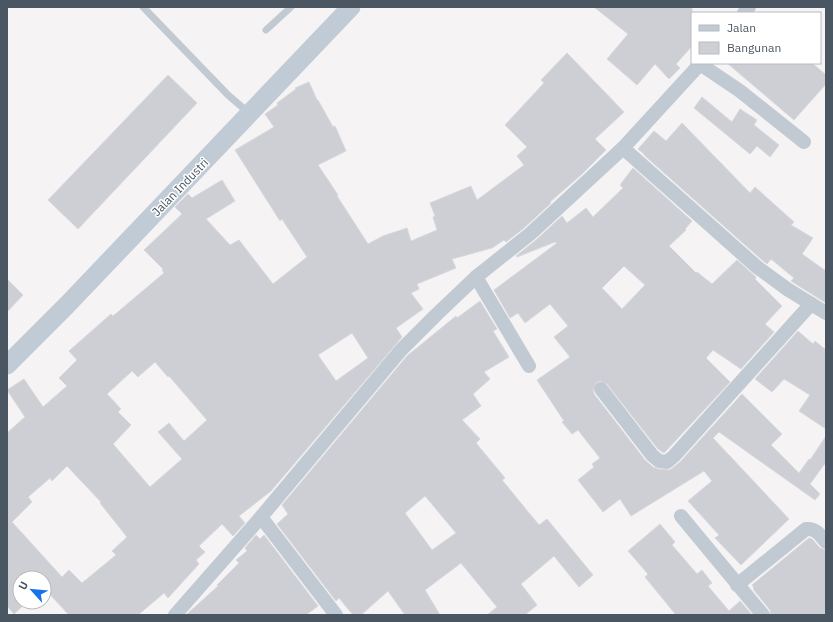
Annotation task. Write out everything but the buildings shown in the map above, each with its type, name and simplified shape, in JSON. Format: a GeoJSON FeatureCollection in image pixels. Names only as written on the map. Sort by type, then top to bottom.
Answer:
{"type":"FeatureCollection","features":[{"type":"Feature","properties":{"kind":"street","name":"Jalan Industri"},"geometry":{"type":"LineString","coordinates":[[7,365],[67,305],[351,7]]}},
{"type":"Feature","properties":{"kind":"street"},"geometry":{"type":"LineString","coordinates":[[175,615],[261,517],[401,350],[476,277],[530,234],[623,148],[700,64]]}},
{"type":"Feature","properties":{"kind":"street"},"geometry":{"type":"LineString","coordinates":[[702,64],[740,91],[804,142]]}},
{"type":"Feature","properties":{"kind":"street"},"geometry":{"type":"LineString","coordinates":[[623,148],[757,267],[826,313]]}},
{"type":"Feature","properties":{"kind":"street"},"geometry":{"type":"LineString","coordinates":[[476,277],[529,366]]}},
{"type":"Feature","properties":{"kind":"street"},"geometry":{"type":"LineString","coordinates":[[601,390],[652,455],[659,461],[667,462],[811,304]]}},
{"type":"Feature","properties":{"kind":"street"},"geometry":{"type":"LineString","coordinates":[[681,516],[763,615]]}},
{"type":"Feature","properties":{"kind":"street"},"geometry":{"type":"LineString","coordinates":[[261,517],[336,615]]}},
{"type":"Feature","properties":{"kind":"street"},"geometry":{"type":"LineString","coordinates":[[738,585],[806,529],[815,530],[826,542]]}},
{"type":"Feature","properties":{"kind":"lane"},"geometry":{"type":"LineString","coordinates":[[144,7],[228,95],[249,113]]}},
{"type":"Feature","properties":{"kind":"lane"},"geometry":{"type":"LineString","coordinates":[[266,30],[291,7]]}}]}
